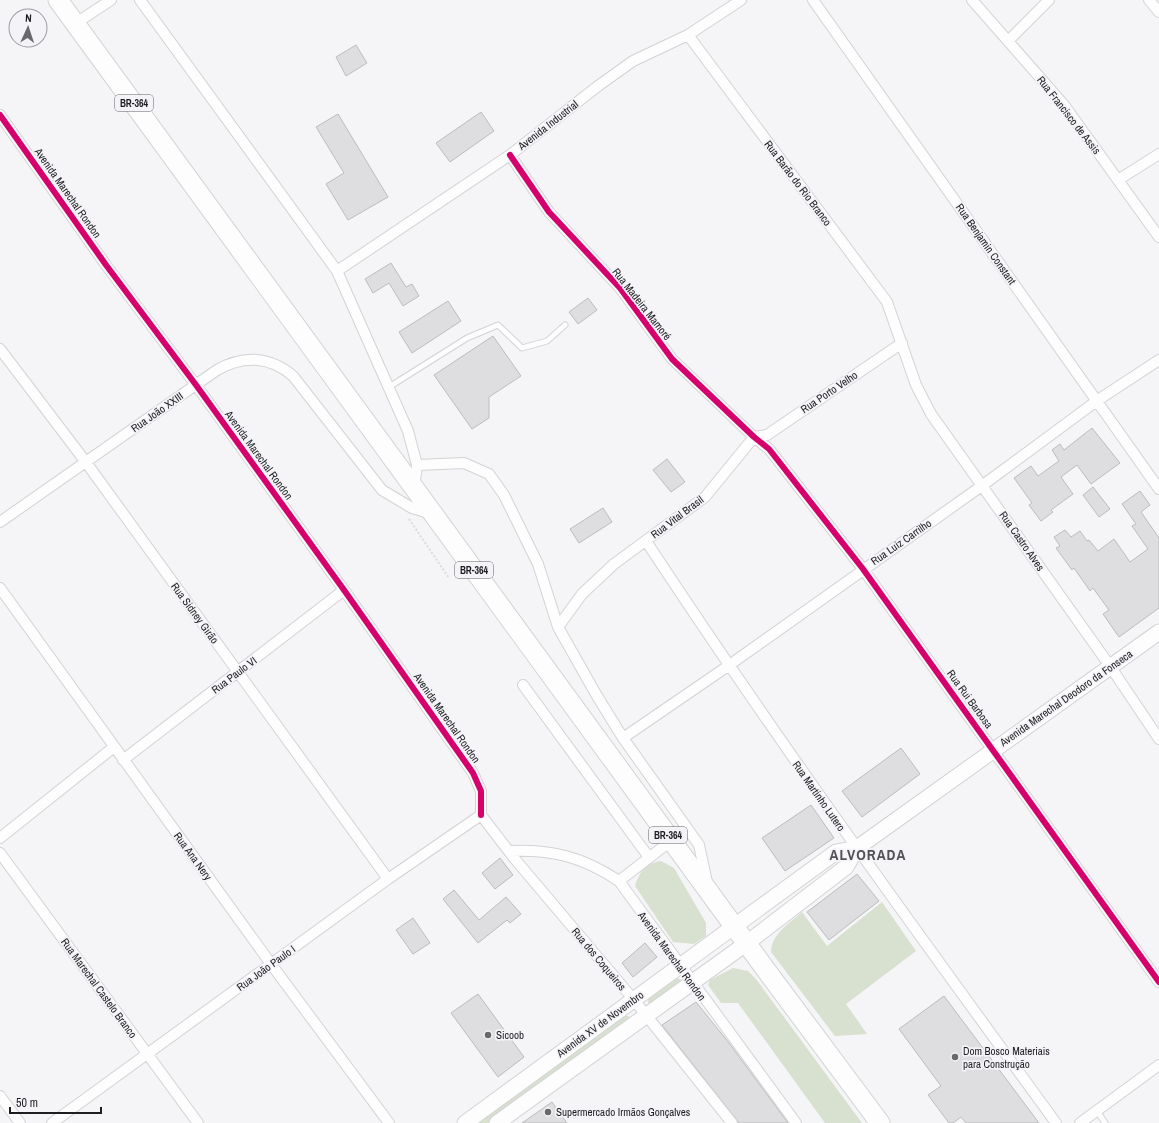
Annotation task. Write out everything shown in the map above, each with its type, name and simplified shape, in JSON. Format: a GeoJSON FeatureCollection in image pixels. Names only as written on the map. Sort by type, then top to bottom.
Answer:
{"type":"FeatureCollection","features":[{"type":"Feature","properties":{"kind":"highway","name":"BR-364"},"geometry":{"type":"LineString","coordinates":[[58,0],[734,926],[880,1123]]}},
{"type":"Feature","properties":{"kind":"main road","name":"Avenida Marechal Deodoro da Fonseca"},"geometry":{"type":"LineString","coordinates":[[747,943],[846,867],[857,848],[1159,632]]}},
{"type":"Feature","properties":{"kind":"main road","name":"Avenida Marechal Deodoro da Fonseca"},"geometry":{"type":"LineString","coordinates":[[734,926],[836,852],[857,848]]}},
{"type":"Feature","properties":{"kind":"main road","name":"Avenida XV de Novembro"},"geometry":{"type":"LineString","coordinates":[[465,1123],[734,926]]}},
{"type":"Feature","properties":{"kind":"main road","name":"Avenida XV de Novembro"},"geometry":{"type":"LineString","coordinates":[[497,1123],[747,943]]}},
{"type":"Feature","properties":{"kind":"street"},"geometry":{"type":"LineString","coordinates":[[76,23],[111,0]]}},
{"type":"Feature","properties":{"kind":"street"},"geometry":{"type":"LineString","coordinates":[[140,0],[338,271],[408,431],[417,465],[414,488]]}},
{"type":"Feature","properties":{"kind":"street","name":"Avenida Industrial"},"geometry":{"type":"LineString","coordinates":[[338,271],[510,155],[598,86],[633,61],[688,35],[741,0]]}},
{"type":"Feature","properties":{"kind":"street","name":"Rua Benjamin Constant"},"geometry":{"type":"LineString","coordinates":[[813,0],[1098,400],[1159,489]]}},
{"type":"Feature","properties":{"kind":"street","name":"Rua Francisco de Assis"},"geometry":{"type":"LineString","coordinates":[[972,0],[1064,105],[1159,237]]}},
{"type":"Feature","properties":{"kind":"street"},"geometry":{"type":"LineString","coordinates":[[1008,41],[1049,0]]}},
{"type":"Feature","properties":{"kind":"street"},"geometry":{"type":"LineString","coordinates":[[1149,0],[1159,12]]}},
{"type":"Feature","properties":{"kind":"street","name":"Rua Barão do Rio Branco"},"geometry":{"type":"LineString","coordinates":[[688,35],[887,302],[900,339]]}},
{"type":"Feature","properties":{"kind":"street","name":"Avenida Marechal Rondon"},"geometry":{"type":"LineString","coordinates":[[0,115],[106,265],[196,385],[344,590],[473,773],[481,791],[481,814]]}},
{"type":"Feature","properties":{"kind":"street"},"geometry":{"type":"LineString","coordinates":[[1118,180],[1159,154]]}},
{"type":"Feature","properties":{"kind":"street","name":"Rua Madeira Mamoré"},"geometry":{"type":"LineString","coordinates":[[510,155],[549,212],[620,288],[672,359],[754,437]]}},
{"type":"Feature","properties":{"kind":"street","name":"Rua Porto Velho"},"geometry":{"type":"LineString","coordinates":[[754,437],[767,435],[900,339]]}},
{"type":"Feature","properties":{"kind":"street","name":"Rua Castro Alves"},"geometry":{"type":"LineString","coordinates":[[900,339],[916,385],[931,414],[983,485],[1110,666],[1159,739]]}},
{"type":"Feature","properties":{"kind":"street","name":"Rua Sidney Girão"},"geometry":{"type":"LineString","coordinates":[[0,349],[86,461],[388,879]]}},
{"type":"Feature","properties":{"kind":"street","name":"Rua João XXIII"},"geometry":{"type":"LineString","coordinates":[[0,522],[217,370],[234,363],[261,360],[279,365],[299,383],[382,490],[396,500],[412,508],[434,515]]}},
{"type":"Feature","properties":{"kind":"street","name":"Rua Luiz Carrilho"},"geometry":{"type":"LineString","coordinates":[[623,738],[728,666],[983,485],[1098,400],[1159,360]]}},
{"type":"Feature","properties":{"kind":"street","name":"Rua Vital Brasil"},"geometry":{"type":"LineString","coordinates":[[558,627],[582,594],[614,564],[705,497],[754,437]]}},
{"type":"Feature","properties":{"kind":"street","name":"Rua Rui Barbosa"},"geometry":{"type":"LineString","coordinates":[[754,437],[770,449],[864,569],[1159,982]]}},
{"type":"Feature","properties":{"kind":"street"},"geometry":{"type":"LineString","coordinates":[[417,465],[464,463],[489,474],[504,495],[538,564],[558,627],[597,696],[623,738],[699,845],[708,890]]}},
{"type":"Feature","properties":{"kind":"street","name":"Rua Martinho Lutero"},"geometry":{"type":"LineString","coordinates":[[646,541],[728,666],[857,848],[1056,1123]]}},
{"type":"Feature","properties":{"kind":"street","name":"Rua Ana Nery"},"geometry":{"type":"LineString","coordinates":[[0,588],[271,964],[389,1123]]}},
{"type":"Feature","properties":{"kind":"street","name":"Rua Paulo VI"},"geometry":{"type":"LineString","coordinates":[[123,760],[344,590]]}},
{"type":"Feature","properties":{"kind":"street"},"geometry":{"type":"LineString","coordinates":[[523,685],[648,856]]}},
{"type":"Feature","properties":{"kind":"street"},"geometry":{"type":"LineString","coordinates":[[0,838],[114,747]]}},
{"type":"Feature","properties":{"kind":"street","name":"Rua dos Coqueiros"},"geometry":{"type":"LineString","coordinates":[[481,814],[509,851],[634,1000],[732,1123]]}},
{"type":"Feature","properties":{"kind":"street","name":"Rua João Paulo I"},"geometry":{"type":"LineString","coordinates":[[52,1123],[388,879],[481,814]]}},
{"type":"Feature","properties":{"kind":"street"},"geometry":{"type":"LineString","coordinates":[[619,881],[648,856],[672,840]]}},
{"type":"Feature","properties":{"kind":"street","name":"Avenida Marechal Rondon"},"geometry":{"type":"LineString","coordinates":[[509,851],[528,850],[556,852],[600,868],[619,881],[692,983],[796,1123]]}},
{"type":"Feature","properties":{"kind":"street","name":"Rua Marechal Castelo Branco"},"geometry":{"type":"LineString","coordinates":[[0,853],[198,1123]]}},
{"type":"Feature","properties":{"kind":"street"},"geometry":{"type":"LineString","coordinates":[[1080,1123],[1159,1065]]}},
{"type":"Feature","properties":{"kind":"street"},"geometry":{"type":"LineString","coordinates":[[0,1096],[20,1123]]}},
{"type":"Feature","properties":{"kind":"lane"},"geometry":{"type":"LineString","coordinates":[[389,387],[467,338],[498,325],[522,348],[547,341],[564,325]]}},
{"type":"Feature","properties":{"kind":"lane"},"geometry":{"type":"LineString","coordinates":[[1097,1111],[1105,1123]]}},
{"type":"Feature","properties":{"kind":"path"},"geometry":{"type":"LineString","coordinates":[[396,500],[449,578]]}},
{"type":"Feature","properties":{"kind":"green space"},"geometry":{"type":"Polygon","coordinates":[[[661,861],[674,868],[706,923],[706,936],[694,944],[673,942],[635,886],[641,872],[647,866],[661,861]]]}},
{"type":"Feature","properties":{"kind":"green space"},"geometry":{"type":"Polygon","coordinates":[[[882,902],[916,951],[846,1004],[867,1034],[835,1036],[771,952],[774,939],[782,929],[802,912],[827,946],[882,902]]]}},
{"type":"Feature","properties":{"kind":"green space"},"geometry":{"type":"Polygon","coordinates":[[[733,968],[748,971],[756,979],[862,1123],[825,1123],[738,1003],[721,1003],[708,985],[710,980],[733,968]]]}},
{"type":"Feature","properties":{"kind":"green space"},"geometry":{"type":"Polygon","coordinates":[[[675,978],[680,979],[681,985],[654,1005],[648,1003],[649,996],[675,978]]]}},
{"type":"Feature","properties":{"kind":"green space"},"geometry":{"type":"Polygon","coordinates":[[[623,1016],[629,1016],[628,1022],[488,1123],[475,1123],[623,1016]]]}},
{"type":"Feature","properties":{"kind":"building"},"geometry":{"type":"Polygon","coordinates":[[[356,45],[367,63],[346,76],[336,57],[356,45]]]}},
{"type":"Feature","properties":{"kind":"building"},"geometry":{"type":"Polygon","coordinates":[[[481,112],[494,131],[450,162],[436,143],[481,112]]]}},
{"type":"Feature","properties":{"kind":"building"},"geometry":{"type":"Polygon","coordinates":[[[338,114],[388,197],[348,220],[326,184],[344,173],[316,127],[338,114]]]}},
{"type":"Feature","properties":{"kind":"building"},"geometry":{"type":"Polygon","coordinates":[[[391,263],[406,287],[412,284],[419,296],[403,306],[389,283],[373,293],[365,279],[391,263]]]}},
{"type":"Feature","properties":{"kind":"building"},"geometry":{"type":"Polygon","coordinates":[[[588,298],[597,310],[578,324],[569,312],[588,298]]]}},
{"type":"Feature","properties":{"kind":"building"},"geometry":{"type":"Polygon","coordinates":[[[448,301],[461,321],[412,353],[399,332],[448,301]]]}},
{"type":"Feature","properties":{"kind":"building"},"geometry":{"type":"Polygon","coordinates":[[[493,336],[521,376],[489,397],[489,418],[472,429],[434,375],[493,336]]]}},
{"type":"Feature","properties":{"kind":"building"},"geometry":{"type":"Polygon","coordinates":[[[1092,428],[1120,463],[1091,484],[1077,465],[1061,477],[1073,494],[1051,510],[1053,512],[1041,521],[1029,505],[1032,503],[1014,478],[1031,466],[1038,476],[1059,461],[1052,450],[1060,444],[1064,450],[1092,428]]]}},
{"type":"Feature","properties":{"kind":"building"},"geometry":{"type":"Polygon","coordinates":[[[667,459],[685,482],[671,492],[653,470],[667,459]]]}},
{"type":"Feature","properties":{"kind":"building"},"geometry":{"type":"Polygon","coordinates":[[[1093,487],[1110,509],[1099,517],[1083,495],[1093,487]]]}},
{"type":"Feature","properties":{"kind":"building"},"geometry":{"type":"Polygon","coordinates":[[[1140,491],[1150,505],[1141,512],[1159,538],[1159,608],[1119,637],[1103,614],[1109,610],[1093,588],[1090,591],[1074,568],[1072,570],[1056,548],[1060,546],[1054,537],[1065,530],[1071,537],[1080,531],[1087,541],[1089,540],[1098,551],[1114,539],[1130,562],[1148,549],[1132,526],[1136,524],[1122,504],[1140,491]]]}},
{"type":"Feature","properties":{"kind":"building"},"geometry":{"type":"Polygon","coordinates":[[[603,508],[612,522],[579,543],[570,529],[603,508]]]}},
{"type":"Feature","properties":{"kind":"building"},"geometry":{"type":"Polygon","coordinates":[[[901,748],[920,774],[862,817],[842,791],[901,748]]]}},
{"type":"Feature","properties":{"kind":"building"},"geometry":{"type":"Polygon","coordinates":[[[811,805],[834,838],[785,871],[762,838],[811,805]]]}},
{"type":"Feature","properties":{"kind":"building"},"geometry":{"type":"Polygon","coordinates":[[[500,858],[513,875],[495,889],[482,873],[500,858]]]}},
{"type":"Feature","properties":{"kind":"building"},"geometry":{"type":"Polygon","coordinates":[[[857,874],[879,901],[829,940],[807,912],[857,874]]]}},
{"type":"Feature","properties":{"kind":"building"},"geometry":{"type":"Polygon","coordinates":[[[454,890],[479,920],[506,897],[521,914],[510,923],[507,920],[478,943],[443,899],[454,890]]]}},
{"type":"Feature","properties":{"kind":"building"},"geometry":{"type":"Polygon","coordinates":[[[413,918],[430,943],[413,954],[396,930],[413,918]]]}},
{"type":"Feature","properties":{"kind":"building"},"geometry":{"type":"Polygon","coordinates":[[[645,943],[657,957],[633,977],[622,963],[645,943]]]}},
{"type":"Feature","properties":{"kind":"building","name":"Sicoob"},"geometry":{"type":"Polygon","coordinates":[[[478,994],[524,1057],[498,1077],[451,1013],[478,994]]]}},
{"type":"Feature","properties":{"kind":"building","name":"Dom Bosco Materiais para Construção"},"geometry":{"type":"Polygon","coordinates":[[[944,996],[1039,1123],[966,1123],[961,1117],[953,1123],[949,1123],[928,1095],[941,1086],[899,1029],[944,996]]]}},
{"type":"Feature","properties":{"kind":"building"},"geometry":{"type":"Polygon","coordinates":[[[696,1002],[729,1043],[788,1123],[739,1123],[662,1025],[696,1002]]]}},
{"type":"Feature","properties":{"kind":"building","name":"Supermercado Irmãos Gonçalves"},"geometry":{"type":"Polygon","coordinates":[[[552,1102],[567,1123],[522,1123],[552,1102]]]}},
{"type":"Feature","properties":{"kind":"cycle path"},"geometry":{"type":"LineString","coordinates":[[0,115],[106,265],[196,385],[344,590],[473,773],[481,791],[481,815]]}},
{"type":"Feature","properties":{"kind":"cycle path"},"geometry":{"type":"LineString","coordinates":[[510,155],[549,212],[620,288],[672,359],[754,437],[769,449],[863,569],[1159,982]]}},
{"type":"Feature","properties":{"kind":"place","name":"Sicoob"},"geometry":{"type":"Point","coordinates":[488,1035]}},
{"type":"Feature","properties":{"kind":"place","name":"Dom Bosco Materiais para Construção"},"geometry":{"type":"Point","coordinates":[955,1057]}},
{"type":"Feature","properties":{"kind":"place","name":"Supermercado Irmãos Gonçalves"},"geometry":{"type":"Point","coordinates":[548,1112]}},
{"type":"Feature","properties":{"kind":"district","name":"ALVORADA"},"geometry":{"type":"Point","coordinates":[868,854]}}]}
